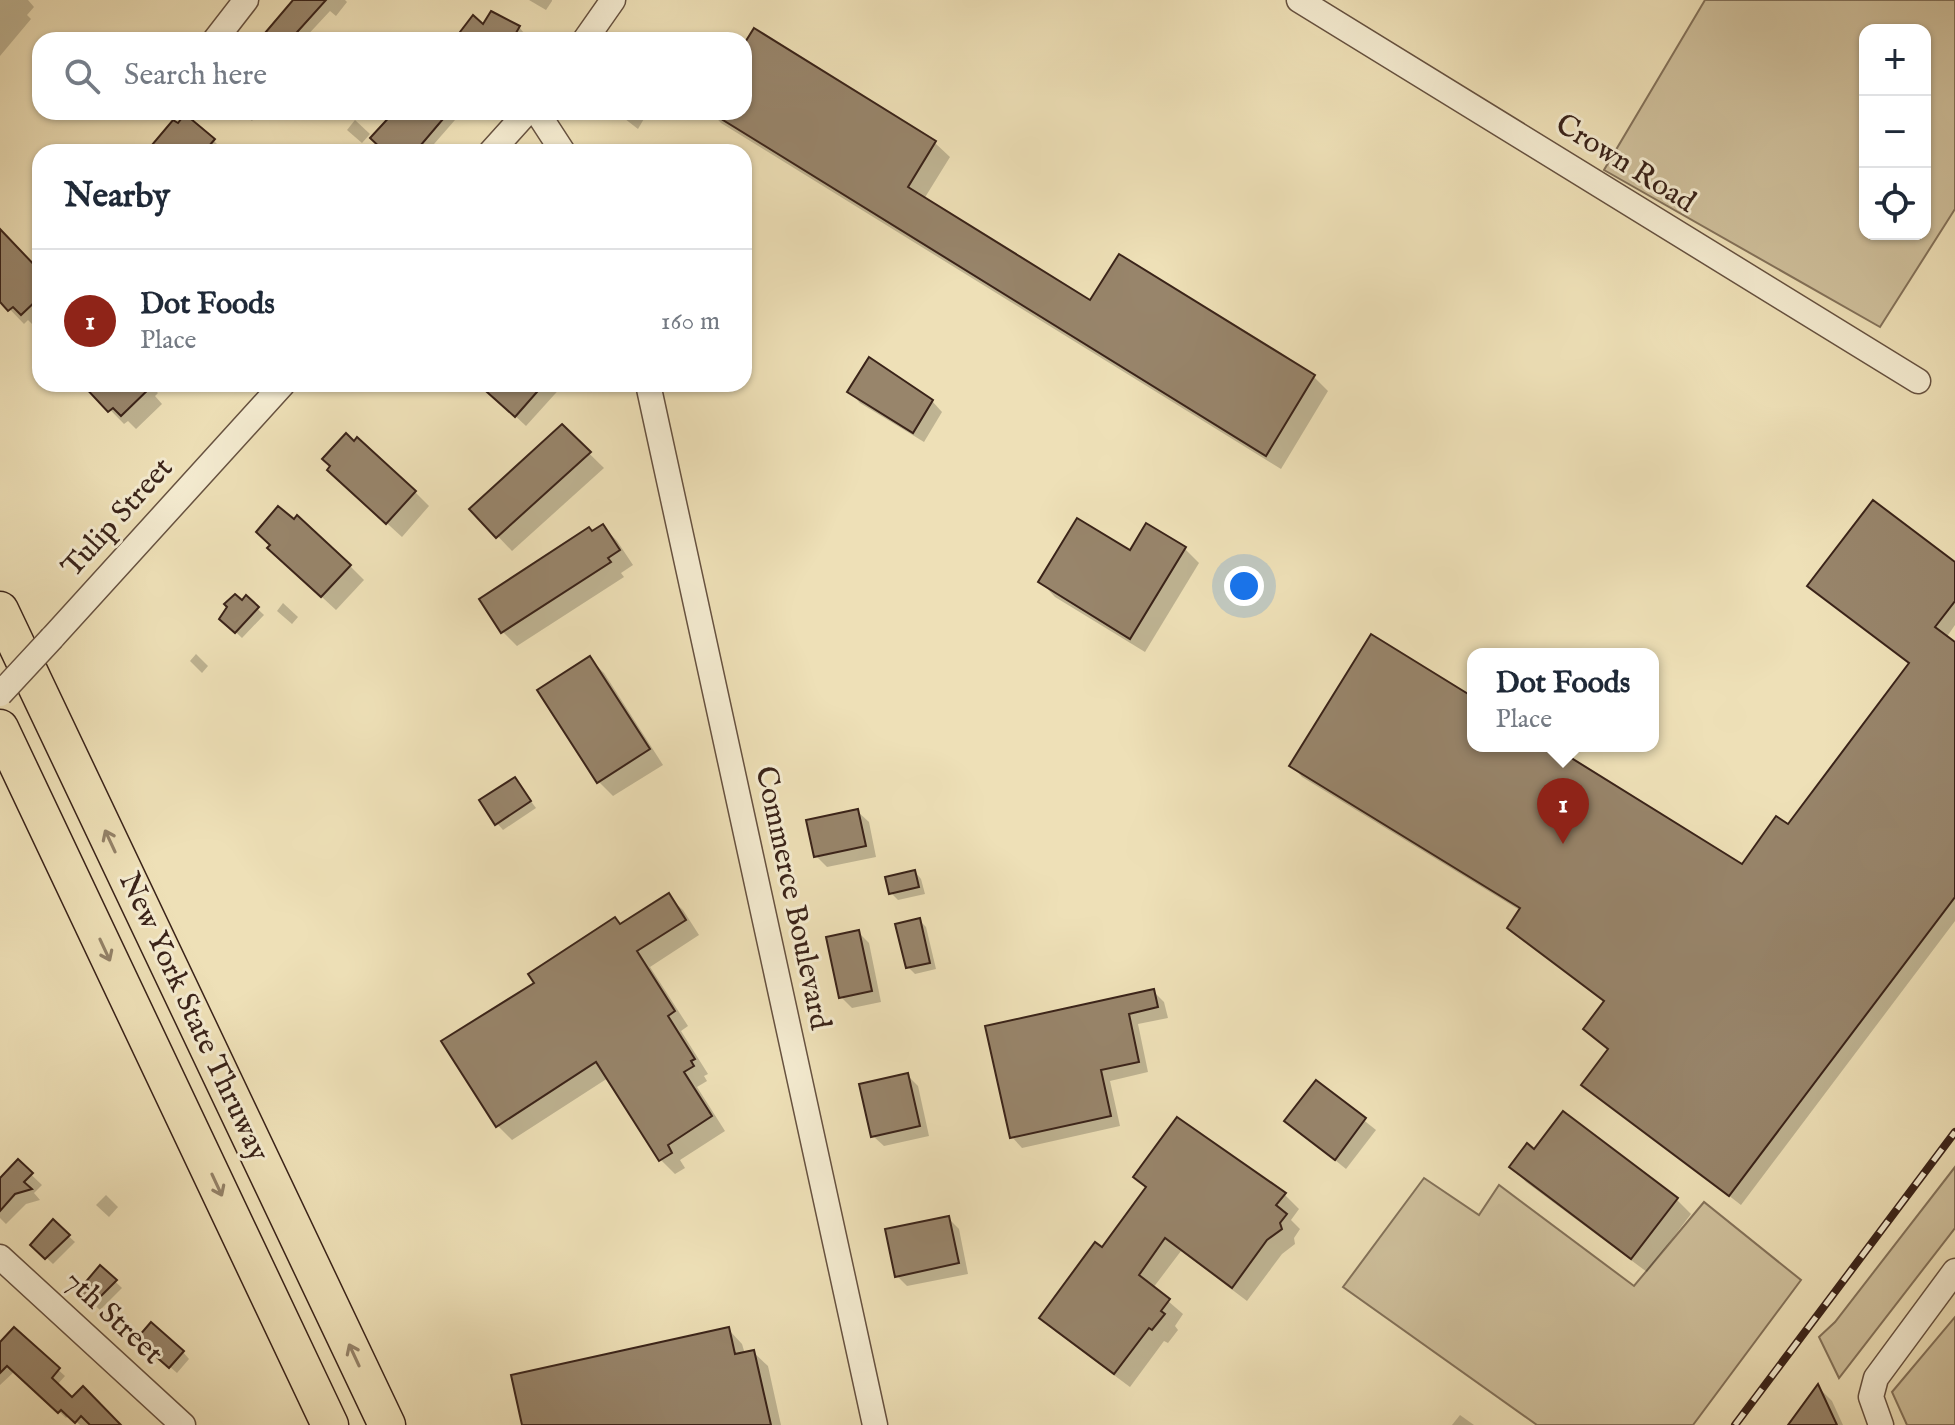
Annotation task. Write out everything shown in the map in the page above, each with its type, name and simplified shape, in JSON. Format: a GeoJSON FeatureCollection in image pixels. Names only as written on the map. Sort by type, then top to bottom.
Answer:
{"type":"FeatureCollection","features":[{"type":"Feature","properties":{"kind":"highway","name":"New York State Thruway"},"geometry":{"type":"LineString","coordinates":[[0,610],[387,1425]]}},
{"type":"Feature","properties":{"kind":"highway","name":"New York State Thruway"},"geometry":{"type":"LineString","coordinates":[[0,728],[330,1425]]}},
{"type":"Feature","properties":{"kind":"street"},"geometry":{"type":"LineString","coordinates":[[221,32],[246,0]]}},
{"type":"Feature","properties":{"kind":"street"},"geometry":{"type":"LineString","coordinates":[[591,32],[613,0]]}},
{"type":"Feature","properties":{"kind":"street","name":"Crown Road"},"geometry":{"type":"LineString","coordinates":[[1299,0],[1918,381]]}},
{"type":"Feature","properties":{"kind":"street"},"geometry":{"type":"LineString","coordinates":[[498,144],[520,120]]}},
{"type":"Feature","properties":{"kind":"street"},"geometry":{"type":"LineString","coordinates":[[542,120],[558,144]]}},
{"type":"Feature","properties":{"kind":"street","name":"Tulip Street"},"geometry":{"type":"LineString","coordinates":[[0,694],[276,392]]}},
{"type":"Feature","properties":{"kind":"street","name":"Commerce Boulevard"},"geometry":{"type":"LineString","coordinates":[[650,392],[875,1425]]}},
{"type":"Feature","properties":{"kind":"street","name":"7th Street"},"geometry":{"type":"LineString","coordinates":[[0,1257],[183,1425]]}},
{"type":"Feature","properties":{"kind":"street"},"geometry":{"type":"LineString","coordinates":[[1881,1425],[1871,1397],[1876,1378],[1955,1271]]}},
{"type":"Feature","properties":{"kind":"shaded area"},"geometry":{"type":"Polygon","coordinates":[[[1705,0],[1955,0],[1955,209],[1880,327],[1604,170],[1705,0]]]}},
{"type":"Feature","properties":{"kind":"shaded area"},"geometry":{"type":"Polygon","coordinates":[[[1955,1167],[1955,1228],[1839,1378],[1819,1337],[1835,1322],[1955,1167]]]}},
{"type":"Feature","properties":{"kind":"shaded area"},"geometry":{"type":"Polygon","coordinates":[[[1424,1178],[1479,1215],[1499,1185],[1634,1286],[1704,1202],[1801,1280],[1693,1425],[1537,1425],[1343,1287],[1424,1178]]]}},
{"type":"Feature","properties":{"kind":"shaded area"},"geometry":{"type":"Polygon","coordinates":[[[1955,1317],[1955,1425],[1907,1425],[1892,1392],[1955,1317]]]}},
{"type":"Feature","properties":{"kind":"building"},"geometry":{"type":"Polygon","coordinates":[[[293,0],[326,0],[297,32],[266,32],[293,0]]]}},
{"type":"Feature","properties":{"kind":"building"},"geometry":{"type":"Polygon","coordinates":[[[491,11],[520,26],[517,32],[460,32],[473,15],[483,24],[491,11]]]}},
{"type":"Feature","properties":{"kind":"building"},"geometry":{"type":"Polygon","coordinates":[[[754,28],[936,141],[908,187],[1090,300],[1119,254],[1315,375],[1266,456],[723,120],[752,120],[752,32],[754,28]]]}},
{"type":"Feature","properties":{"kind":"building"},"geometry":{"type":"Polygon","coordinates":[[[173,120],[178,123],[180,120],[192,120],[215,139],[211,144],[153,144],[173,120]]]}},
{"type":"Feature","properties":{"kind":"building"},"geometry":{"type":"Polygon","coordinates":[[[387,120],[442,120],[422,144],[376,144],[370,138],[387,120]]]}},
{"type":"Feature","properties":{"kind":"building"},"geometry":{"type":"Polygon","coordinates":[[[0,229],[32,263],[32,305],[21,315],[13,307],[8,311],[0,302],[0,229]]]}},
{"type":"Feature","properties":{"kind":"building"},"geometry":{"type":"Polygon","coordinates":[[[869,357],[933,400],[913,433],[847,392],[869,357]]]}},
{"type":"Feature","properties":{"kind":"building"},"geometry":{"type":"Polygon","coordinates":[[[89,392],[146,392],[121,416],[113,408],[108,412],[89,392]]]}},
{"type":"Feature","properties":{"kind":"building"},"geometry":{"type":"Polygon","coordinates":[[[487,392],[537,392],[515,417],[487,392]]]}},
{"type":"Feature","properties":{"kind":"building"},"geometry":{"type":"Polygon","coordinates":[[[562,424],[591,452],[496,538],[469,509],[562,424]]]}},
{"type":"Feature","properties":{"kind":"building"},"geometry":{"type":"Polygon","coordinates":[[[346,433],[354,441],[357,437],[416,491],[386,524],[327,470],[330,466],[322,459],[346,433]]]}},
{"type":"Feature","properties":{"kind":"building"},"geometry":{"type":"Polygon","coordinates":[[[1873,500],[1955,562],[1955,601],[1935,627],[1955,642],[1955,897],[1729,1196],[1581,1085],[1608,1049],[1583,1029],[1604,1001],[1507,928],[1520,908],[1289,766],[1371,634],[1467,693],[1467,752],[1562,752],[1742,864],[1776,816],[1788,824],[1909,663],[1807,586],[1873,500]]]}},
{"type":"Feature","properties":{"kind":"building"},"geometry":{"type":"Polygon","coordinates":[[[278,506],[294,519],[297,515],[351,565],[321,597],[267,548],[270,545],[256,532],[278,506]]]}},
{"type":"Feature","properties":{"kind":"building"},"geometry":{"type":"Polygon","coordinates":[[[1077,518],[1130,550],[1146,523],[1186,547],[1130,639],[1038,582],[1077,518]]]}},
{"type":"Feature","properties":{"kind":"building"},"geometry":{"type":"Polygon","coordinates":[[[603,524],[620,550],[608,558],[611,562],[501,633],[479,599],[589,527],[592,531],[603,524]]]}},
{"type":"Feature","properties":{"kind":"building"},"geometry":{"type":"Polygon","coordinates":[[[235,594],[242,600],[246,595],[259,607],[235,633],[219,619],[227,607],[224,604],[235,594]]]}},
{"type":"Feature","properties":{"kind":"building"},"geometry":{"type":"Polygon","coordinates":[[[590,656],[650,749],[597,783],[537,690],[590,656]]]}},
{"type":"Feature","properties":{"kind":"building"},"geometry":{"type":"Polygon","coordinates":[[[515,777],[531,801],[495,825],[479,800],[515,777]]]}},
{"type":"Feature","properties":{"kind":"building"},"geometry":{"type":"Polygon","coordinates":[[[858,809],[866,846],[814,857],[806,820],[858,809]]]}},
{"type":"Feature","properties":{"kind":"building"},"geometry":{"type":"Polygon","coordinates":[[[915,870],[919,887],[889,894],[885,877],[915,870]]]}},
{"type":"Feature","properties":{"kind":"building"},"geometry":{"type":"Polygon","coordinates":[[[669,893],[686,920],[637,951],[675,1011],[668,1016],[695,1059],[691,1061],[694,1066],[684,1072],[712,1116],[668,1145],[672,1153],[659,1161],[596,1062],[496,1127],[441,1041],[534,983],[528,974],[615,917],[620,924],[669,893]]]}},
{"type":"Feature","properties":{"kind":"building"},"geometry":{"type":"Polygon","coordinates":[[[920,918],[930,963],[906,968],[895,924],[920,918]]]}},
{"type":"Feature","properties":{"kind":"building"},"geometry":{"type":"Polygon","coordinates":[[[859,930],[872,991],[839,998],[826,937],[859,930]]]}},
{"type":"Feature","properties":{"kind":"building"},"geometry":{"type":"Polygon","coordinates":[[[1154,989],[1158,1007],[1129,1014],[1139,1062],[1101,1070],[1111,1116],[1010,1138],[985,1026],[1154,989]]]}},
{"type":"Feature","properties":{"kind":"building"},"geometry":{"type":"Polygon","coordinates":[[[908,1073],[920,1126],[871,1137],[859,1084],[908,1073]]]}},
{"type":"Feature","properties":{"kind":"building"},"geometry":{"type":"Polygon","coordinates":[[[1316,1080],[1366,1118],[1335,1160],[1284,1121],[1316,1080]]]}},
{"type":"Feature","properties":{"kind":"building"},"geometry":{"type":"Polygon","coordinates":[[[1563,1111],[1678,1198],[1631,1259],[1509,1167],[1527,1143],[1534,1149],[1563,1111]]]}},
{"type":"Feature","properties":{"kind":"building"},"geometry":{"type":"Polygon","coordinates":[[[1177,1117],[1286,1193],[1276,1205],[1287,1214],[1280,1223],[1282,1229],[1267,1240],[1232,1288],[1165,1238],[1139,1275],[1170,1299],[1161,1311],[1165,1314],[1152,1330],[1149,1328],[1114,1374],[1039,1318],[1095,1242],[1102,1247],[1146,1187],[1133,1177],[1177,1117]]]}},
{"type":"Feature","properties":{"kind":"building"},"geometry":{"type":"Polygon","coordinates":[[[18,1159],[33,1173],[24,1182],[32,1189],[15,1194],[0,1211],[0,1178],[18,1159]]]}},
{"type":"Feature","properties":{"kind":"building"},"geometry":{"type":"Polygon","coordinates":[[[949,1216],[959,1263],[895,1277],[885,1229],[949,1216]]]}},
{"type":"Feature","properties":{"kind":"building"},"geometry":{"type":"Polygon","coordinates":[[[53,1219],[70,1235],[45,1259],[30,1245],[53,1219]]]}},
{"type":"Feature","properties":{"kind":"building"},"geometry":{"type":"Polygon","coordinates":[[[100,1265],[117,1280],[92,1305],[78,1291],[100,1265]]]}},
{"type":"Feature","properties":{"kind":"building"},"geometry":{"type":"Polygon","coordinates":[[[151,1322],[184,1351],[169,1368],[144,1346],[147,1343],[139,1336],[151,1322]]]}},
{"type":"Feature","properties":{"kind":"building"},"geometry":{"type":"Polygon","coordinates":[[[14,1327],[60,1368],[52,1378],[72,1397],[83,1386],[121,1425],[90,1425],[81,1416],[75,1423],[61,1410],[58,1413],[7,1366],[0,1373],[0,1342],[14,1327]]]}},
{"type":"Feature","properties":{"kind":"building"},"geometry":{"type":"Polygon","coordinates":[[[729,1327],[735,1354],[754,1350],[771,1425],[522,1425],[511,1375],[729,1327]]]}},
{"type":"Feature","properties":{"kind":"building"},"geometry":{"type":"Polygon","coordinates":[[[1818,1384],[1837,1425],[1788,1425],[1818,1384]]]}},
{"type":"Feature","properties":{"kind":"railway"},"geometry":{"type":"LineString","coordinates":[[1735,1425],[1955,1132]]}},
{"type":"Feature","properties":{"kind":"place","name":"Dot Foods"},"geometry":{"type":"Point","coordinates":[1563,844]}}]}
